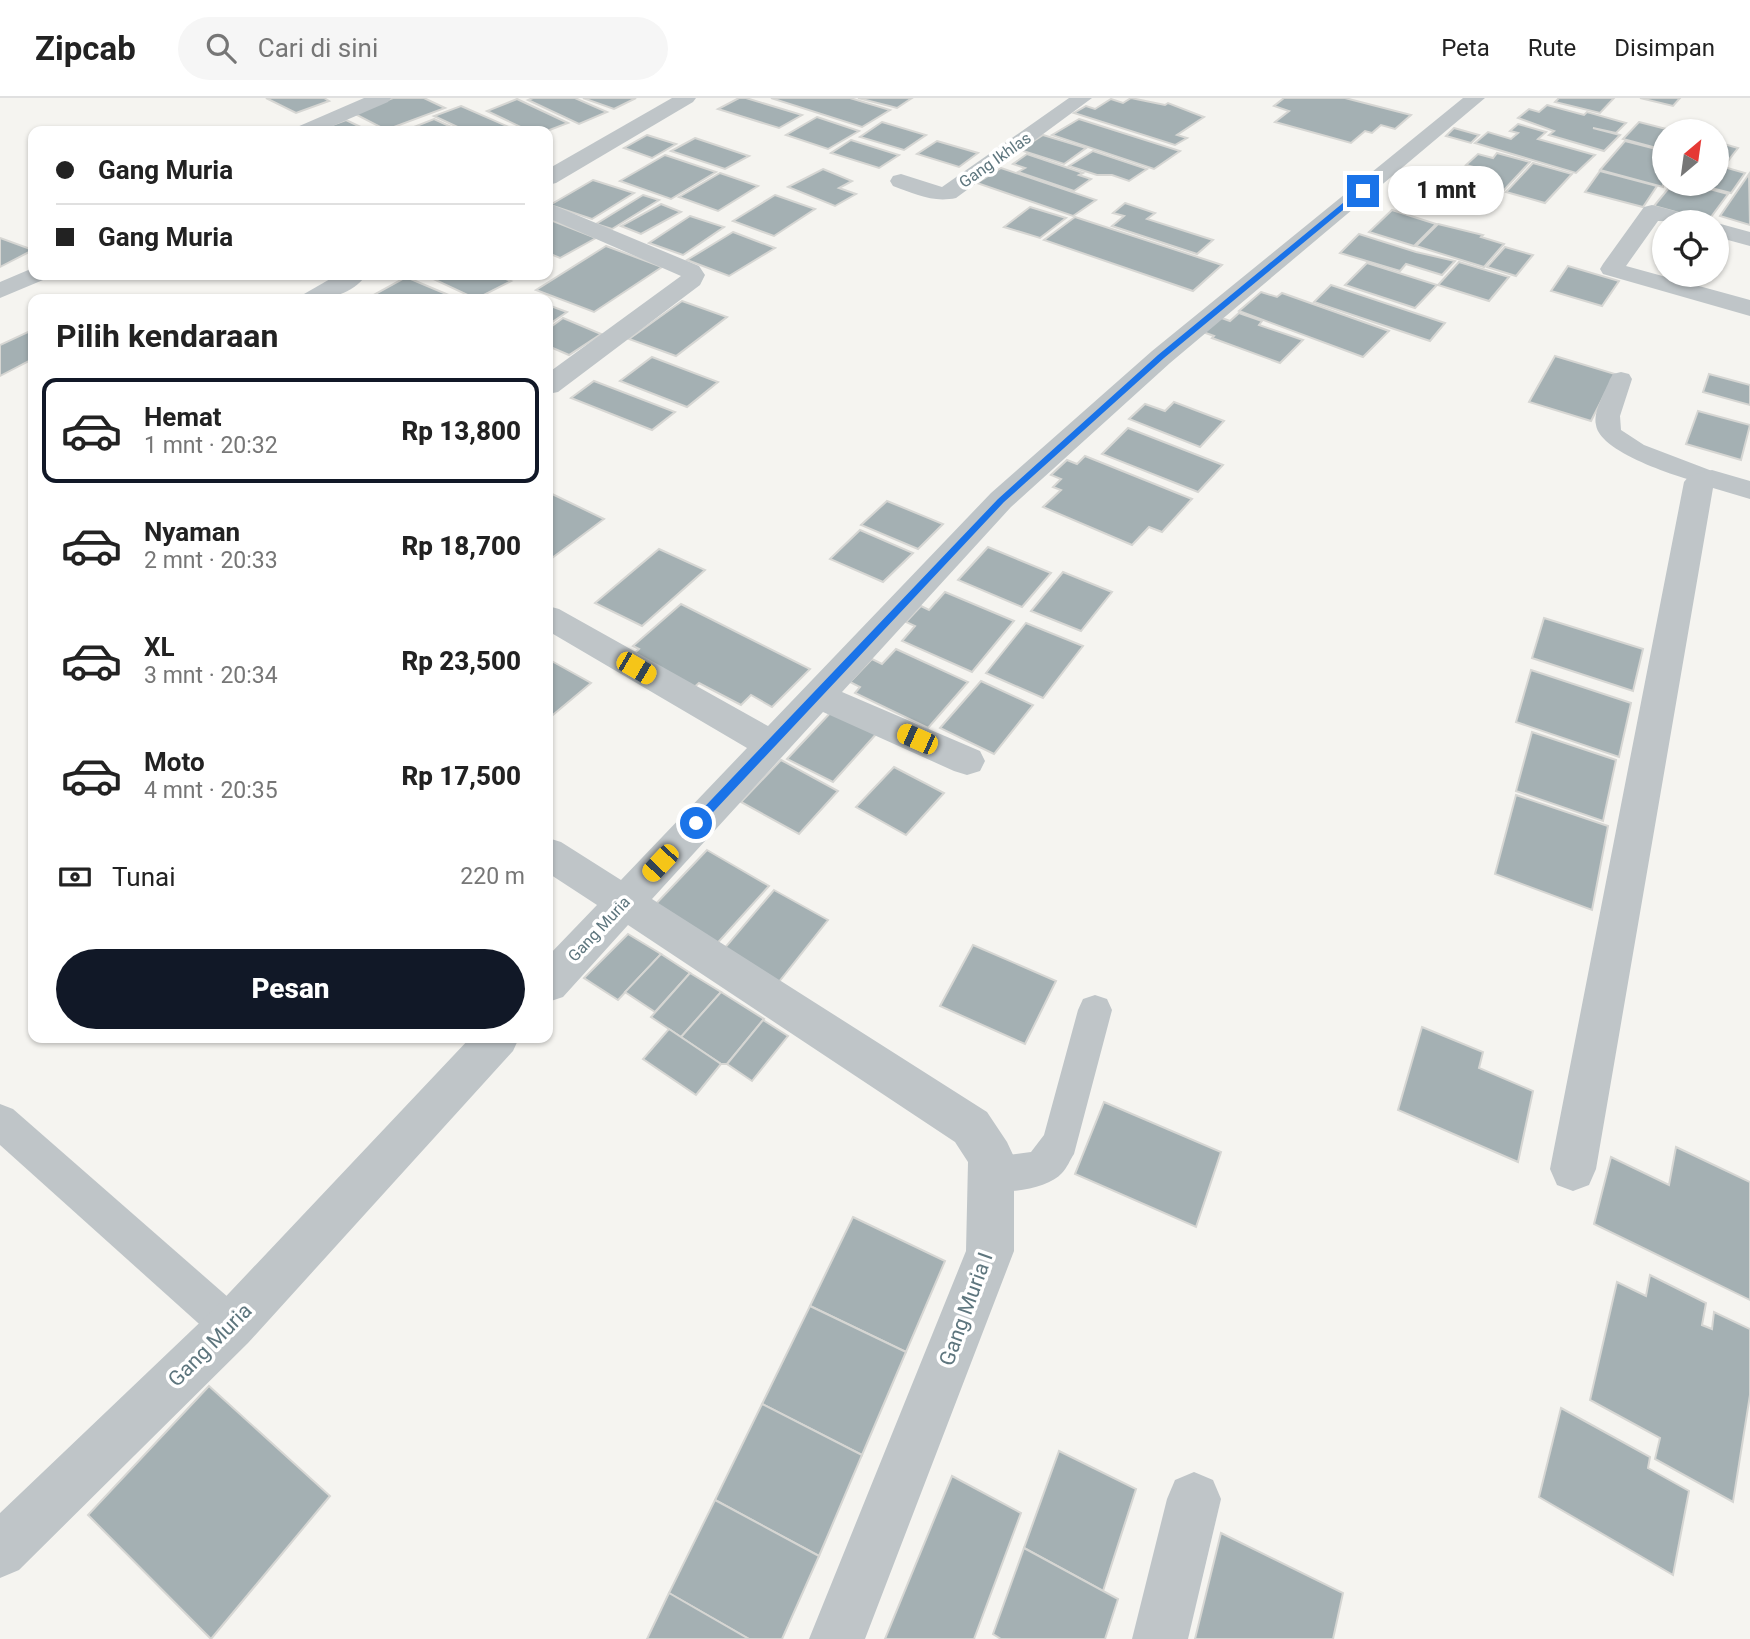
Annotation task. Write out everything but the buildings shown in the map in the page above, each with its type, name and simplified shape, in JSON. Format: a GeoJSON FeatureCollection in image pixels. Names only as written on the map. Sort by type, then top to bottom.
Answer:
{"type":"FeatureCollection","features":[{"type":"Feature","properties":{"kind":"street"},"geometry":{"type":"LineString","coordinates":[[316,126],[381,98]]}},
{"type":"Feature","properties":{"kind":"street"},"geometry":{"type":"LineString","coordinates":[[553,175],[686,98]]}},
{"type":"Feature","properties":{"kind":"street","name":"Gang Ikhlas"},"geometry":{"type":"LineString","coordinates":[[901,181],[936,194],[948,193],[1082,98]]}},
{"type":"Feature","properties":{"kind":"street","name":"Gang Muria"},"geometry":{"type":"LineString","coordinates":[[553,979],[1001,500],[1161,357],[1475,98]]}},
{"type":"Feature","properties":{"kind":"street"},"geometry":{"type":"LineString","coordinates":[[553,211],[690,271],[693,275],[691,280],[553,382]]}},
{"type":"Feature","properties":{"kind":"street"},"geometry":{"type":"LineString","coordinates":[[1652,212],[1612,269],[1652,280]]}},
{"type":"Feature","properties":{"kind":"street"},"geometry":{"type":"LineString","coordinates":[[1729,233],[1750,239]]}},
{"type":"Feature","properties":{"kind":"street"},"geometry":{"type":"LineString","coordinates":[[0,291],[28,278]]}},
{"type":"Feature","properties":{"kind":"street"},"geometry":{"type":"LineString","coordinates":[[322,294],[346,280]]}},
{"type":"Feature","properties":{"kind":"street"},"geometry":{"type":"LineString","coordinates":[[1676,287],[1750,308]]}},
{"type":"Feature","properties":{"kind":"street"},"geometry":{"type":"LineString","coordinates":[[1573,1169],[1699,482],[1712,479],[1750,490]]}},
{"type":"Feature","properties":{"kind":"street"},"geometry":{"type":"LineString","coordinates":[[553,620],[770,744]]}},
{"type":"Feature","properties":{"kind":"street"},"geometry":{"type":"LineString","coordinates":[[817,695],[967,761]]}},
{"type":"Feature","properties":{"kind":"street","name":"Gang Muria I"},"geometry":{"type":"LineString","coordinates":[[553,856],[971,1127],[990,1157],[990,1251],[837,1639]]}},
{"type":"Feature","properties":{"kind":"street","name":"Gang Muria"},"geometry":{"type":"LineString","coordinates":[[0,1551],[231,1326],[493,1043]]}},
{"type":"Feature","properties":{"kind":"street"},"geometry":{"type":"LineString","coordinates":[[1160,1639],[1194,1499]]}},
{"type":"Feature","properties":{"kind":"lane"},"geometry":{"type":"LineString","coordinates":[[1621,379],[1607,426],[1612,437],[1629,448],[1712,479]]}},
{"type":"Feature","properties":{"kind":"lane"},"geometry":{"type":"LineString","coordinates":[[992,1175],[1035,1169],[1048,1162],[1061,1142],[1095,1010]]}},
{"type":"Feature","properties":{"kind":"lane"},"geometry":{"type":"LineString","coordinates":[[0,1121],[231,1326]]}},
{"type":"Feature","properties":{"kind":"route"},"geometry":{"type":"LineString","coordinates":[[696,823],[1001,500],[1161,357],[1363,191]]}}]}
